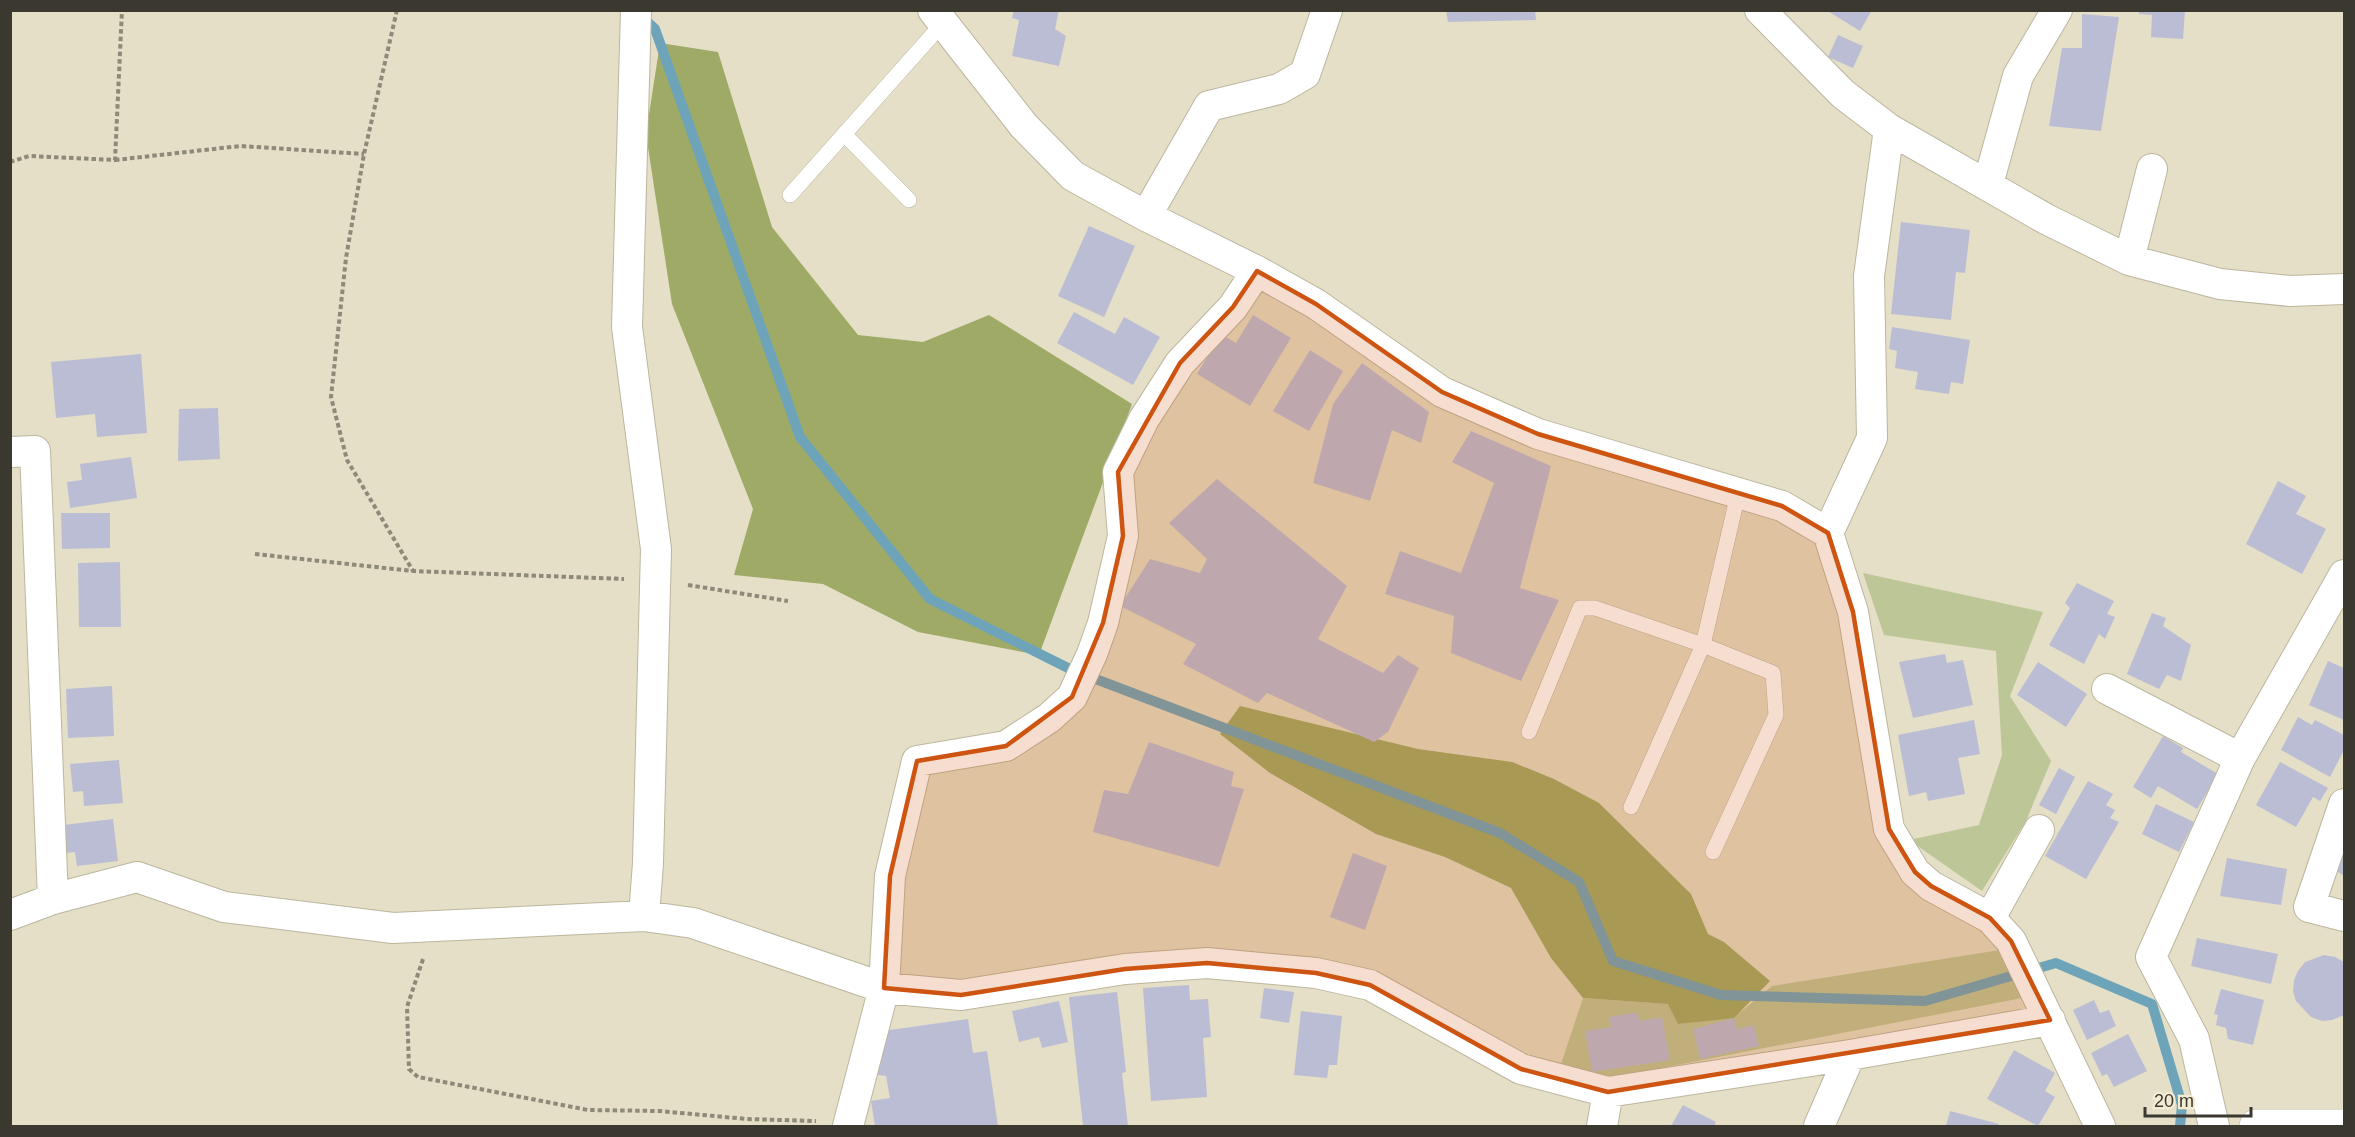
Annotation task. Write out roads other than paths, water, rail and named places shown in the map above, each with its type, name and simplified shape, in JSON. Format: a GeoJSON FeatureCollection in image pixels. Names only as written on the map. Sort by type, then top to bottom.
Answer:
{"type":"FeatureCollection","features":[{"type":"Feature","properties":{"kind":"street"},"geometry":{"type":"LineString","coordinates":[[636,10],[632,73],[627,327],[656,549],[648,863],[644,916]]}},
{"type":"Feature","properties":{"kind":"street"},"geometry":{"type":"LineString","coordinates":[[1146,216],[1209,106],[1279,89],[1305,74],[1327,10]]}},
{"type":"Feature","properties":{"kind":"street"},"geometry":{"type":"LineString","coordinates":[[1760,10],[1843,94],[1889,129],[2046,219],[2129,260],[2220,284],[2290,291],[2344,288]]}},
{"type":"Feature","properties":{"kind":"street"},"geometry":{"type":"LineString","coordinates":[[1988,184],[2018,76],[2057,10]]}},
{"type":"Feature","properties":{"kind":"street"},"geometry":{"type":"LineString","coordinates":[[938,16],[1024,126],[1073,176],[1316,304],[1442,392],[1538,434],[1782,506],[1828,533],[1853,612],[1889,829],[1915,872],[1931,886],[1990,918],[2011,941],[2100,1126]]}},
{"type":"Feature","properties":{"kind":"street"},"geometry":{"type":"LineString","coordinates":[[1828,533],[1872,438],[1869,276],[1889,129]]}},
{"type":"Feature","properties":{"kind":"street"},"geometry":{"type":"LineString","coordinates":[[2129,260],[2152,169]]}},
{"type":"Feature","properties":{"kind":"street"},"geometry":{"type":"LineString","coordinates":[[849,1124],[884,988],[890,876],[917,761],[1005,746],[1049,718],[1072,697],[1092,654],[1103,623],[1123,536],[1118,472],[1144,419],[1180,363],[1233,307],[1257,271]]}},
{"type":"Feature","properties":{"kind":"street"},"geometry":{"type":"LineString","coordinates":[[10,452],[35,451],[53,899]]}},
{"type":"Feature","properties":{"kind":"street"},"geometry":{"type":"LineString","coordinates":[[2214,1126],[2194,1039],[2151,957],[2240,758],[2344,575]]}},
{"type":"Feature","properties":{"kind":"street"},"geometry":{"type":"LineString","coordinates":[[2107,689],[2240,758]]}},
{"type":"Feature","properties":{"kind":"street"},"geometry":{"type":"LineString","coordinates":[[2344,804],[2309,906],[2344,916]]}},
{"type":"Feature","properties":{"kind":"street"},"geometry":{"type":"LineString","coordinates":[[1990,918],[2039,830]]}},
{"type":"Feature","properties":{"kind":"street"},"geometry":{"type":"LineString","coordinates":[[10,915],[53,899],[137,877],[224,907],[393,928],[644,916],[693,923],[884,988],[961,995],[1125,969],[1206,963],[1316,973],[1370,985],[1521,1069],[1608,1092],[1850,1055],[2044,1007]]}},
{"type":"Feature","properties":{"kind":"street"},"geometry":{"type":"LineString","coordinates":[[1819,1126],[1850,1055]]}},
{"type":"Feature","properties":{"kind":"street"},"geometry":{"type":"LineString","coordinates":[[1602,1126],[1608,1092]]}},
{"type":"Feature","properties":{"kind":"street"},"geometry":{"type":"LineString","coordinates":[[2256,1126],[2344,1126]]}},
{"type":"Feature","properties":{"kind":"lane"},"geometry":{"type":"LineString","coordinates":[[790,195],[844,134],[938,16]]}},
{"type":"Feature","properties":{"kind":"lane"},"geometry":{"type":"LineString","coordinates":[[844,134],[909,200]]}},
{"type":"Feature","properties":{"kind":"lane"},"geometry":{"type":"LineString","coordinates":[[1631,807],[1703,645],[1738,494]]}},
{"type":"Feature","properties":{"kind":"lane"},"geometry":{"type":"LineString","coordinates":[[1529,732],[1580,608],[1595,608],[1703,645],[1773,673],[1776,715],[1713,852]]}},
{"type":"Feature","properties":{"kind":"waterway"},"geometry":{"type":"LineString","coordinates":[[640,15],[655,29],[800,437],[930,599],[1072,670],[1500,833],[1579,882],[1613,961],[1721,995],[1925,1001],[2056,963],[2152,1004],[2182,1105],[2180,1126]]}}]}
